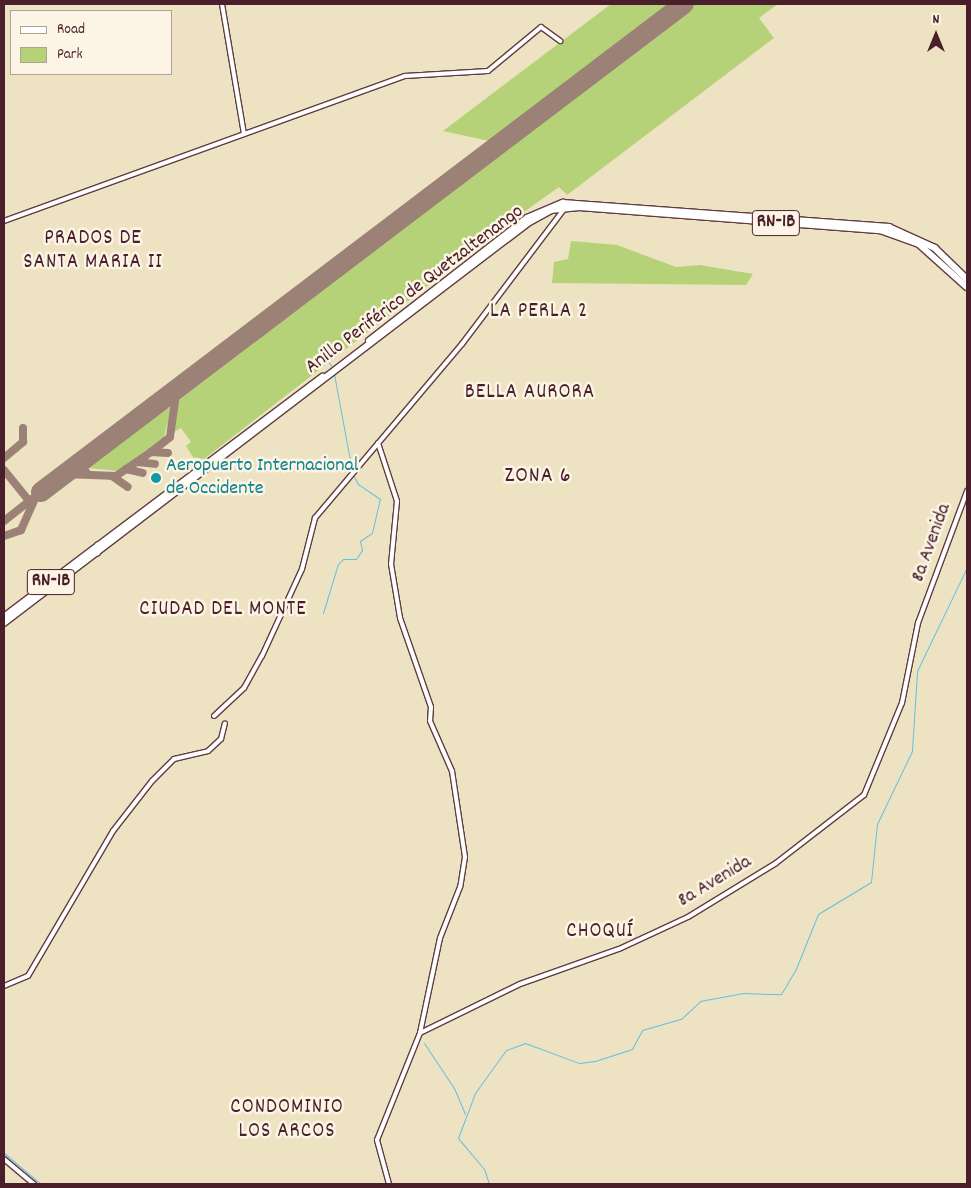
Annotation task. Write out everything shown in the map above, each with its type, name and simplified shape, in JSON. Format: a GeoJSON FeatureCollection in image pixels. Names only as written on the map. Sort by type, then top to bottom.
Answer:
{"type":"FeatureCollection","features":[{"type":"Feature","properties":{"kind":"highway","name":"Anillo Periférico de Quetzaltenango"},"geometry":{"type":"LineString","coordinates":[[4,623],[542,209],[572,203],[889,227],[934,248],[967,279]]}},
{"type":"Feature","properties":{"kind":"highway"},"geometry":{"type":"LineString","coordinates":[[565,208],[618,206]]}},
{"type":"Feature","properties":{"kind":"highway","name":"Anillo Periférico de Quetzaltenango"},"geometry":{"type":"LineString","coordinates":[[4,618],[334,370],[435,297],[533,219],[565,208],[640,212],[896,234],[920,244],[967,287]]}},
{"type":"Feature","properties":{"kind":"highway"},"geometry":{"type":"LineString","coordinates":[[640,212],[720,214]]}},
{"type":"Feature","properties":{"kind":"highway"},"geometry":{"type":"LineString","coordinates":[[745,221],[785,219]]}},
{"type":"Feature","properties":{"kind":"highway"},"geometry":{"type":"LineString","coordinates":[[853,229],[889,227]]}},
{"type":"Feature","properties":{"kind":"highway"},"geometry":{"type":"LineString","coordinates":[[435,297],[458,273]]}},
{"type":"Feature","properties":{"kind":"highway"},"geometry":{"type":"LineString","coordinates":[[97,553],[120,530]]}},
{"type":"Feature","properties":{"kind":"highway","name":"RN-1B"},"geometry":{"type":"LineString","coordinates":[[97,553],[98,546]]}},
{"type":"Feature","properties":{"kind":"street"},"geometry":{"type":"LineString","coordinates":[[222,4],[244,134]]}},
{"type":"Feature","properties":{"kind":"street"},"geometry":{"type":"LineString","coordinates":[[4,221],[409,75],[488,70],[541,27],[560,41]]}},
{"type":"Feature","properties":{"kind":"street"},"geometry":{"type":"LineString","coordinates":[[214,716],[246,686],[302,569],[312,524],[351,474],[462,344],[565,208]]}},
{"type":"Feature","properties":{"kind":"street"},"geometry":{"type":"LineString","coordinates":[[378,443],[397,504],[390,564],[400,618],[431,706],[430,720],[452,772],[465,857],[460,887],[440,938],[420,1033],[377,1140],[390,1184]]}},
{"type":"Feature","properties":{"kind":"street","name":"8a Avenida"},"geometry":{"type":"LineString","coordinates":[[420,1033],[520,984],[619,949],[688,917],[776,863],[859,800],[902,703],[921,614],[967,491]]}},
{"type":"Feature","properties":{"kind":"street"},"geometry":{"type":"LineString","coordinates":[[4,986],[28,976],[113,831],[152,781],[174,759],[208,751],[220,740],[225,723]]}},
{"type":"Feature","properties":{"kind":"street"},"geometry":{"type":"LineString","coordinates":[[4,1159],[34,1184]]}},
{"type":"Feature","properties":{"kind":"green space"},"geometry":{"type":"Polygon","coordinates":[[[611,4],[676,4],[494,142],[443,131],[611,4]]]}},
{"type":"Feature","properties":{"kind":"green space"},"geometry":{"type":"Polygon","coordinates":[[[693,4],[778,4],[759,18],[774,38],[567,195],[559,187],[514,219],[204,459],[193,457],[186,446],[191,442],[181,428],[174,432],[178,399],[184,389],[693,4]]]}},
{"type":"Feature","properties":{"kind":"green space"},"geometry":{"type":"Polygon","coordinates":[[[571,241],[617,245],[676,267],[700,265],[753,274],[746,285],[552,283],[554,262],[568,259],[571,241]]]}},
{"type":"Feature","properties":{"kind":"green space"},"geometry":{"type":"Polygon","coordinates":[[[164,405],[171,409],[164,437],[119,471],[88,468],[88,462],[164,405]]]}},
{"type":"Feature","properties":{"kind":"waterway"},"geometry":{"type":"LineString","coordinates":[[323,355],[333,368]]}},
{"type":"Feature","properties":{"kind":"waterway"},"geometry":{"type":"LineString","coordinates":[[334,374],[352,471]]}},
{"type":"Feature","properties":{"kind":"waterway"},"geometry":{"type":"LineString","coordinates":[[323,613],[338,564],[343,559],[356,559],[362,550],[360,541],[372,533],[380,499],[358,484],[353,475]]}},
{"type":"Feature","properties":{"kind":"waterway"},"geometry":{"type":"LineString","coordinates":[[489,1184],[484,1169],[458,1138],[475,1093],[506,1050],[525,1043],[579,1063],[595,1061],[632,1049],[642,1030],[681,1019],[700,1001],[743,993],[781,994],[795,971],[818,914],[871,882],[877,824],[912,751],[917,671],[967,567]]}},
{"type":"Feature","properties":{"kind":"waterway"},"geometry":{"type":"LineString","coordinates":[[424,1043],[454,1088],[465,1114]]}},
{"type":"Feature","properties":{"kind":"waterway"},"geometry":{"type":"LineString","coordinates":[[4,1153],[41,1184]]}},
{"type":"Feature","properties":{"kind":"taxiway"},"geometry":{"type":"LineString","coordinates":[[65,474],[116,476],[151,452],[170,437],[176,394],[188,381]]}},
{"type":"Feature","properties":{"kind":"taxiway"},"geometry":{"type":"LineString","coordinates":[[160,402],[170,399],[174,406]]}},
{"type":"Feature","properties":{"kind":"taxiway"},"geometry":{"type":"LineString","coordinates":[[4,458],[23,442],[23,428]]}},
{"type":"Feature","properties":{"kind":"taxiway"},"geometry":{"type":"LineString","coordinates":[[151,452],[168,453]]}},
{"type":"Feature","properties":{"kind":"taxiway"},"geometry":{"type":"LineString","coordinates":[[87,458],[83,468],[87,473]]}},
{"type":"Feature","properties":{"kind":"taxiway"},"geometry":{"type":"LineString","coordinates":[[137,462],[155,464]]}},
{"type":"Feature","properties":{"kind":"taxiway"},"geometry":{"type":"LineString","coordinates":[[126,469],[143,473]]}},
{"type":"Feature","properties":{"kind":"taxiway"},"geometry":{"type":"LineString","coordinates":[[4,470],[29,501]]}},
{"type":"Feature","properties":{"kind":"taxiway"},"geometry":{"type":"LineString","coordinates":[[112,476],[128,487]]}},
{"type":"Feature","properties":{"kind":"taxiway"},"geometry":{"type":"LineString","coordinates":[[4,521],[41,492]]}},
{"type":"Feature","properties":{"kind":"taxiway"},"geometry":{"type":"LineString","coordinates":[[4,536],[21,530],[36,496]]}},
{"type":"Feature","properties":{"kind":"runway"},"geometry":{"type":"LineString","coordinates":[[41,492],[684,4]]}},
{"type":"Feature","properties":{"kind":"place","name":"Aeropuerto Internacional de Occidente"},"geometry":{"type":"Point","coordinates":[156,478]}},
{"type":"Feature","properties":{"kind":"district","name":"PRADOS DE SANTA MARIA II"},"geometry":{"type":"Point","coordinates":[93,251]}},
{"type":"Feature","properties":{"kind":"district","name":"LA PERLA 2"},"geometry":{"type":"Point","coordinates":[539,312]}},
{"type":"Feature","properties":{"kind":"district","name":"BELLA AURORA"},"geometry":{"type":"Point","coordinates":[530,393]}},
{"type":"Feature","properties":{"kind":"district","name":"ZONA 6"},"geometry":{"type":"Point","coordinates":[538,477]}},
{"type":"Feature","properties":{"kind":"district","name":"CIUDAD DEL MONTE"},"geometry":{"type":"Point","coordinates":[223,610]}},
{"type":"Feature","properties":{"kind":"district","name":"CHOQUÍ"},"geometry":{"type":"Point","coordinates":[600,932]}},
{"type":"Feature","properties":{"kind":"district","name":"CONDOMINIO LOS ARCOS"},"geometry":{"type":"Point","coordinates":[287,1120]}}]}
